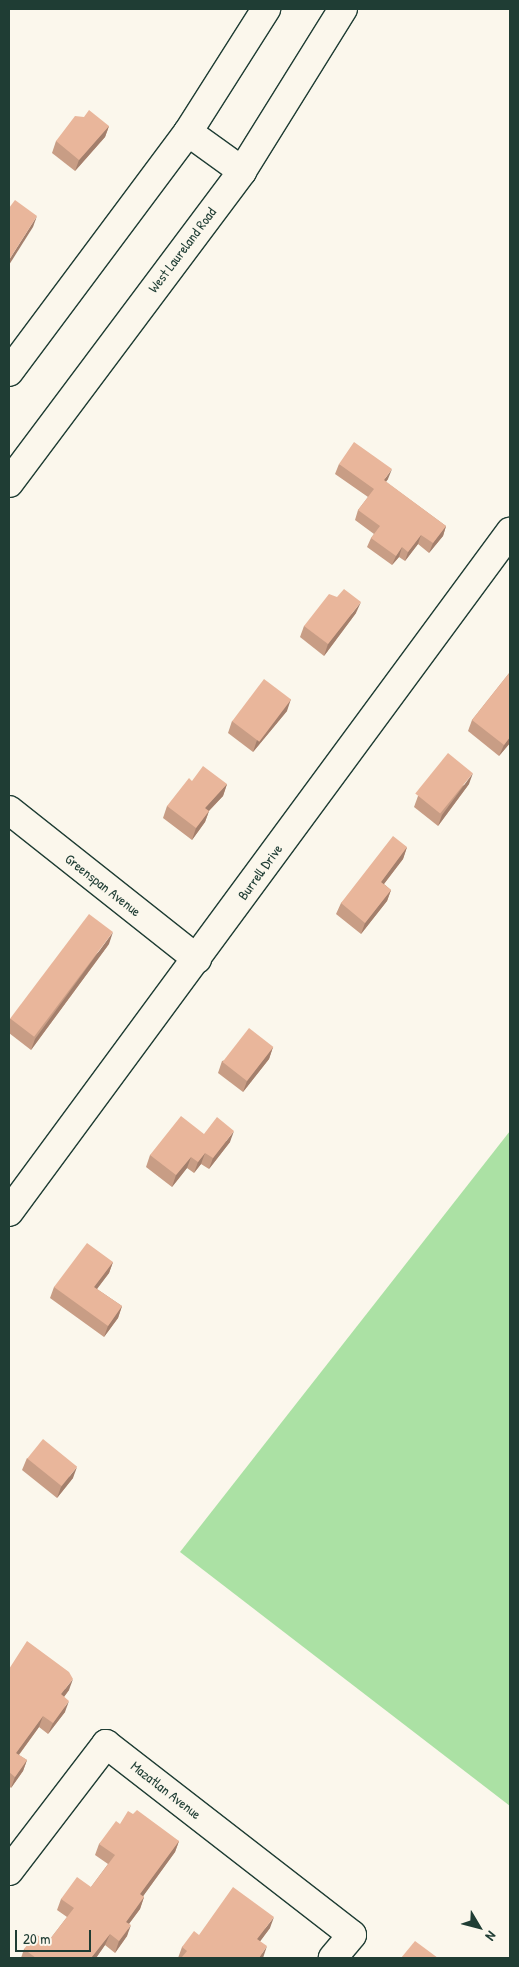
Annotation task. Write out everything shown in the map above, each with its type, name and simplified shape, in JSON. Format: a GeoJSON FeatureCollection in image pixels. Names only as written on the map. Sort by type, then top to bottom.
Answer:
{"type":"FeatureCollection","features":[{"type":"Feature","properties":{"kind":"street"},"geometry":{"type":"LineString","coordinates":[[9,372],[188,132],[266,9]]}},
{"type":"Feature","properties":{"kind":"street","name":"West Laureland Road"},"geometry":{"type":"LineString","coordinates":[[9,483],[242,171],[344,9]]}},
{"type":"Feature","properties":{"kind":"street"},"geometry":{"type":"LineString","coordinates":[[188,132],[242,171]]}},
{"type":"Feature","properties":{"kind":"street","name":"Burrell Drive"},"geometry":{"type":"LineString","coordinates":[[9,1212],[510,532]]}},
{"type":"Feature","properties":{"kind":"street","name":"Greenspan Avenue"},"geometry":{"type":"LineString","coordinates":[[9,810],[197,959]]}},
{"type":"Feature","properties":{"kind":"street","name":"Mazatlan Avenue"},"geometry":{"type":"LineString","coordinates":[[9,1871],[106,1744],[352,1935],[333,1958]]}},
{"type":"Feature","properties":{"kind":"green space"},"geometry":{"type":"Polygon","coordinates":[[[510,1131],[510,1806],[180,1552],[510,1131]]]}},
{"type":"Feature","properties":{"kind":"building"},"geometry":{"type":"Polygon","coordinates":[[[89,110],[109,126],[79,160],[56,141],[75,116],[84,117],[89,110]]]}},
{"type":"Feature","properties":{"kind":"building"},"geometry":{"type":"Polygon","coordinates":[[[15,200],[37,216],[9,260],[9,208],[15,200]]]}},
{"type":"Feature","properties":{"kind":"building"},"geometry":{"type":"Polygon","coordinates":[[[354,442],[392,469],[384,480],[446,526],[433,543],[421,535],[408,552],[402,547],[396,556],[371,538],[380,526],[358,510],[374,489],[339,464],[354,442]]]}},
{"type":"Feature","properties":{"kind":"building"},"geometry":{"type":"Polygon","coordinates":[[[344,589],[361,602],[328,644],[304,626],[329,594],[337,597],[344,589]]]}},
{"type":"Feature","properties":{"kind":"building"},"geometry":{"type":"Polygon","coordinates":[[[510,672],[510,737],[504,745],[472,720],[510,672]]]}},
{"type":"Feature","properties":{"kind":"building"},"geometry":{"type":"Polygon","coordinates":[[[264,679],[291,699],[259,742],[232,721],[264,679]]]}},
{"type":"Feature","properties":{"kind":"building"},"geometry":{"type":"Polygon","coordinates":[[[448,753],[473,773],[440,814],[415,793],[448,753]]]}},
{"type":"Feature","properties":{"kind":"building"},"geometry":{"type":"Polygon","coordinates":[[[203,766],[227,784],[205,808],[209,811],[196,828],[167,806],[189,778],[192,781],[203,766]]]}},
{"type":"Feature","properties":{"kind":"building"},"geometry":{"type":"Polygon","coordinates":[[[393,836],[407,847],[381,882],[391,890],[365,923],[341,903],[393,836]]]}},
{"type":"Feature","properties":{"kind":"building"},"geometry":{"type":"Polygon","coordinates":[[[89,914],[113,932],[34,1037],[10,1019],[89,914]]]}},
{"type":"Feature","properties":{"kind":"building"},"geometry":{"type":"Polygon","coordinates":[[[249,1028],[273,1047],[247,1081],[223,1062],[249,1028]]]}},
{"type":"Feature","properties":{"kind":"building"},"geometry":{"type":"Polygon","coordinates":[[[181,1116],[204,1134],[217,1117],[234,1131],[213,1158],[205,1153],[198,1162],[191,1157],[176,1175],[150,1155],[181,1116]]]}},
{"type":"Feature","properties":{"kind":"building"},"geometry":{"type":"Polygon","coordinates":[[[87,1243],[113,1262],[94,1287],[122,1306],[108,1326],[54,1287],[87,1243]]]}},
{"type":"Feature","properties":{"kind":"building"},"geometry":{"type":"Polygon","coordinates":[[[43,1439],[77,1467],[61,1486],[27,1458],[43,1439]]]}},
{"type":"Feature","properties":{"kind":"building"},"geometry":{"type":"Polygon","coordinates":[[[27,1641],[69,1672],[73,1679],[61,1694],[69,1701],[53,1723],[43,1716],[16,1753],[27,1760],[15,1777],[9,1772],[9,1669],[27,1641]]]}},
{"type":"Feature","properties":{"kind":"building"},"geometry":{"type":"Polygon","coordinates":[[[137,1810],[179,1841],[140,1894],[144,1897],[126,1922],[131,1925],[119,1941],[110,1934],[91,1958],[36,1958],[24,1949],[36,1934],[47,1943],[74,1908],[61,1899],[77,1877],[91,1887],[115,1855],[99,1844],[116,1821],[120,1824],[128,1811],[133,1814],[137,1810]]]}},
{"type":"Feature","properties":{"kind":"building"},"geometry":{"type":"Polygon","coordinates":[[[233,1887],[274,1917],[257,1939],[267,1946],[259,1958],[182,1957],[187,1951],[182,1947],[194,1931],[199,1935],[233,1887]]]}},
{"type":"Feature","properties":{"kind":"building"},"geometry":{"type":"Polygon","coordinates":[[[415,1941],[438,1958],[401,1958],[415,1941]]]}}]}
